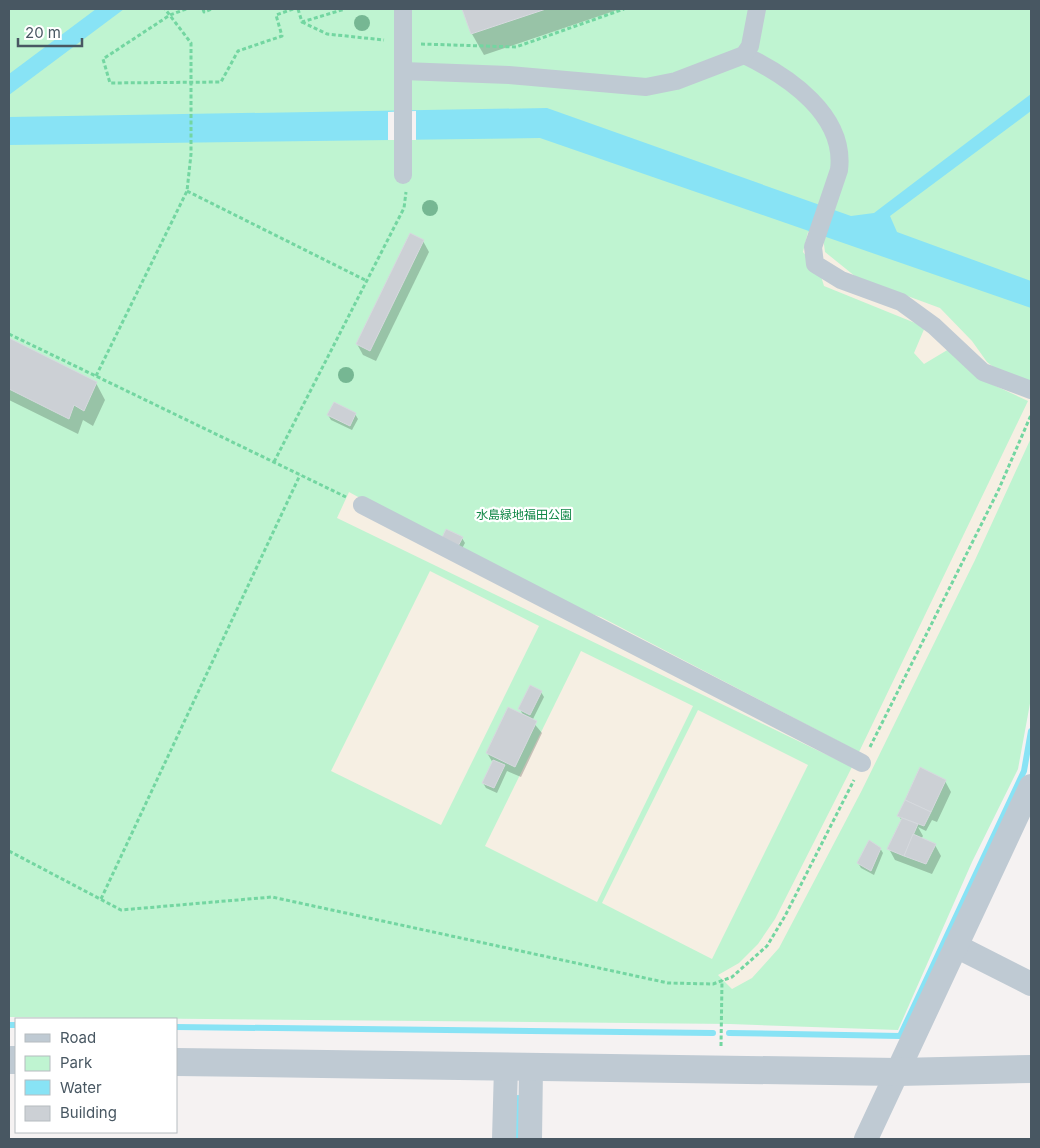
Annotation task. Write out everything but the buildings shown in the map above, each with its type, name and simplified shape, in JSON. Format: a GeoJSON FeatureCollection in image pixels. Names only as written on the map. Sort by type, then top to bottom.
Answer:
{"type":"FeatureCollection","features":[{"type":"Feature","properties":{"kind":"street"},"geometry":{"type":"LineString","coordinates":[[403,9],[397,42],[403,71],[403,174]]}},
{"type":"Feature","properties":{"kind":"street"},"geometry":{"type":"LineString","coordinates":[[403,71],[508,75],[646,87],[676,81],[744,55],[750,46],[757,9]]}},
{"type":"Feature","properties":{"kind":"street"},"geometry":{"type":"LineString","coordinates":[[744,55],[760,63],[815,105],[826,118],[838,143],[839,170],[813,248],[815,264],[841,280],[901,302],[934,326],[983,372],[1031,390]]}},
{"type":"Feature","properties":{"kind":"street"},"geometry":{"type":"LineString","coordinates":[[362,505],[862,763]]}},
{"type":"Feature","properties":{"kind":"street"},"geometry":{"type":"LineString","coordinates":[[866,1139],[1031,786]]}},
{"type":"Feature","properties":{"kind":"street"},"geometry":{"type":"LineString","coordinates":[[954,951],[1031,984]]}},
{"type":"Feature","properties":{"kind":"street"},"geometry":{"type":"LineString","coordinates":[[178,1062],[898,1072],[1031,1069]]}},
{"type":"Feature","properties":{"kind":"street"},"geometry":{"type":"LineString","coordinates":[[504,1139],[518,1068]]}},
{"type":"Feature","properties":{"kind":"street"},"geometry":{"type":"LineString","coordinates":[[518,1068],[530,1139]]}},
{"type":"Feature","properties":{"kind":"path"},"geometry":{"type":"LineString","coordinates":[[96,376],[187,191],[190,147],[191,43],[165,9]]}},
{"type":"Feature","properties":{"kind":"path"},"geometry":{"type":"LineString","coordinates":[[186,9],[170,15],[103,59],[110,83],[221,82],[238,51],[282,36],[276,15],[293,9]]}},
{"type":"Feature","properties":{"kind":"path"},"geometry":{"type":"LineString","coordinates":[[203,9],[204,12],[212,9]]}},
{"type":"Feature","properties":{"kind":"path"},"geometry":{"type":"LineString","coordinates":[[298,9],[302,22],[327,34],[397,42],[516,47],[624,9]]}},
{"type":"Feature","properties":{"kind":"path"},"geometry":{"type":"LineString","coordinates":[[302,22],[344,9]]}},
{"type":"Feature","properties":{"kind":"path"},"geometry":{"type":"LineString","coordinates":[[274,462],[404,208],[406,191],[403,174]]}},
{"type":"Feature","properties":{"kind":"path"},"geometry":{"type":"LineString","coordinates":[[187,191],[367,281]]}},
{"type":"Feature","properties":{"kind":"path"},"geometry":{"type":"LineString","coordinates":[[9,334],[362,505]]}},
{"type":"Feature","properties":{"kind":"path"},"geometry":{"type":"LineString","coordinates":[[9,851],[121,910],[272,896],[668,983],[713,984],[732,977],[767,946],[785,916],[998,491],[1031,415]]}},
{"type":"Feature","properties":{"kind":"path"},"geometry":{"type":"LineString","coordinates":[[101,899],[300,475]]}},
{"type":"Feature","properties":{"kind":"path"},"geometry":{"type":"LineString","coordinates":[[721,1046],[722,980]]}},
{"type":"Feature","properties":{"kind":"green space","name":"水島緑地福田公園"},"geometry":{"type":"Polygon","coordinates":[[[9,9],[1031,9],[1031,698],[1018,769],[972,862],[898,1030],[730,1024],[9,1017],[9,9]]]}},
{"type":"Feature","properties":{"kind":"sand"},"geometry":{"type":"Polygon","coordinates":[[[808,232],[823,237],[825,252],[856,277],[940,308],[972,341],[987,362],[1007,378],[1031,385],[1031,438],[975,560],[862,790],[779,948],[752,978],[732,989],[718,975],[739,963],[758,944],[775,919],[852,767],[337,518],[349,492],[440,542],[582,611],[601,617],[859,752],[1028,401],[987,382],[949,349],[924,364],[914,353],[925,327],[824,286],[820,273],[803,252],[808,232]]]}},
{"type":"Feature","properties":{"kind":"sand"},"geometry":{"type":"Polygon","coordinates":[[[430,571],[539,626],[441,825],[331,771],[430,571]]]}},
{"type":"Feature","properties":{"kind":"sand"},"geometry":{"type":"Polygon","coordinates":[[[581,651],[693,706],[597,902],[485,846],[581,651]]]}},
{"type":"Feature","properties":{"kind":"sand"},"geometry":{"type":"Polygon","coordinates":[[[698,710],[808,765],[712,959],[602,903],[698,710]]]}},
{"type":"Feature","properties":{"kind":"water"},"geometry":{"type":"Polygon","coordinates":[[[96,9],[124,9],[9,95],[9,74],[96,9]]]}},
{"type":"Feature","properties":{"kind":"water"},"geometry":{"type":"Polygon","coordinates":[[[1031,94],[1031,111],[890,216],[897,232],[1031,281],[1031,308],[540,138],[9,145],[9,117],[547,108],[851,216],[874,213],[1031,94]]]}},
{"type":"Feature","properties":{"kind":"pier"},"geometry":{"type":"Polygon","coordinates":[[[416,111],[416,140],[388,140],[388,112],[416,111]]]}},
{"type":"Feature","properties":{"kind":"waterway"},"geometry":{"type":"LineString","coordinates":[[729,1033],[900,1036],[1024,771],[1031,731]]}},
{"type":"Feature","properties":{"kind":"waterway"},"geometry":{"type":"LineString","coordinates":[[9,1025],[15,1025]]}},
{"type":"Feature","properties":{"kind":"waterway"},"geometry":{"type":"LineString","coordinates":[[178,1027],[713,1033]]}},
{"type":"Feature","properties":{"kind":"waterway"},"geometry":{"type":"LineString","coordinates":[[517,1139],[518,1098]]}}]}
